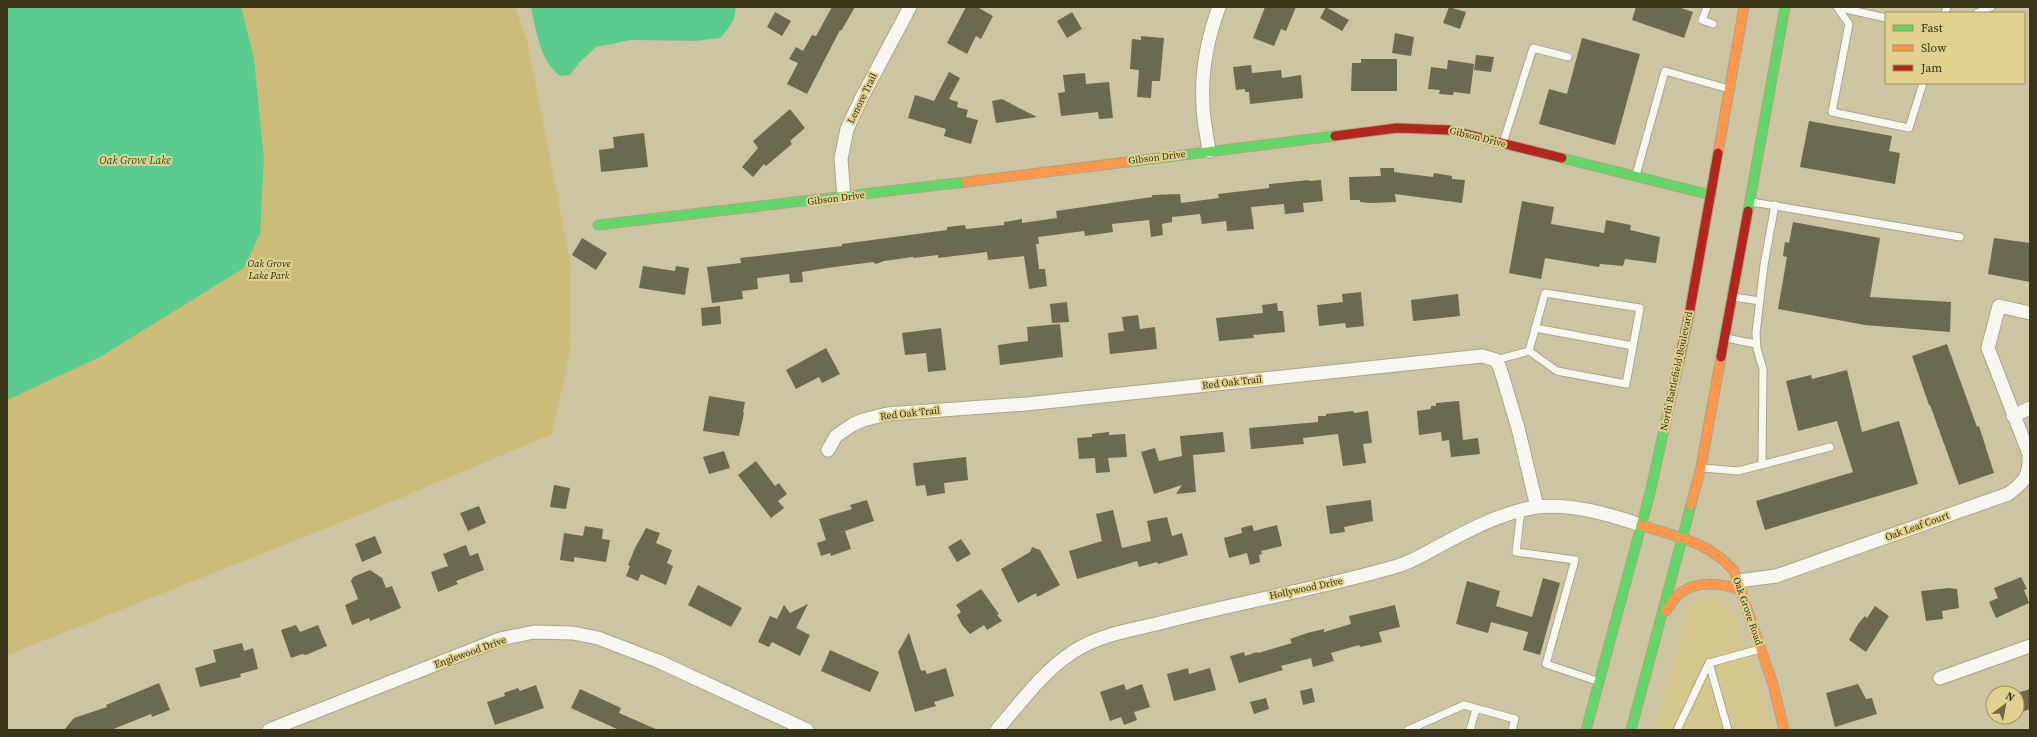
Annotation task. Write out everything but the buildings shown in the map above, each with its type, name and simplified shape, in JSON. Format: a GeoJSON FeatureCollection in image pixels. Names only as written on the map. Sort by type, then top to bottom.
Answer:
{"type":"FeatureCollection","features":[{"type":"Feature","properties":{"kind":"main road","name":"North Battlefield Boulevard"},"geometry":{"type":"LineString","coordinates":[[1586,730],[1640,525],[1650,493],[1689,315],[1744,7]]}},
{"type":"Feature","properties":{"kind":"main road"},"geometry":{"type":"LineString","coordinates":[[1630,730],[1663,615],[1701,468],[1726,338],[1785,7]]}},
{"type":"Feature","properties":{"kind":"main road","name":"Gibson Drive"},"geometry":{"type":"LineString","coordinates":[[598,225],[844,197],[1397,128],[1449,130],[1711,195]]}},
{"type":"Feature","properties":{"kind":"main road","name":"Oak Grove Road"},"geometry":{"type":"LineString","coordinates":[[1640,525],[1708,548],[1722,558],[1734,571],[1773,684],[1784,730]]}},
{"type":"Feature","properties":{"kind":"main road"},"geometry":{"type":"LineString","coordinates":[[1663,615],[1678,594],[1694,586],[1723,584],[1740,586]]}},
{"type":"Feature","properties":{"kind":"street","name":"Lenore Trail"},"geometry":{"type":"LineString","coordinates":[[844,197],[841,159],[847,129],[862,97],[910,7]]}},
{"type":"Feature","properties":{"kind":"street"},"geometry":{"type":"LineString","coordinates":[[1209,151],[1203,104],[1203,85],[1207,53],[1219,7]]}},
{"type":"Feature","properties":{"kind":"street","name":"Oak Leaf Court"},"geometry":{"type":"LineString","coordinates":[[1740,586],[1776,576],[2008,494],[2022,484],[2029,468],[2029,454],[2013,416],[1988,348],[1999,306],[2030,312]]}},
{"type":"Feature","properties":{"kind":"street","name":"Red Oak Trail"},"geometry":{"type":"LineString","coordinates":[[828,450],[836,436],[852,425],[863,420],[887,414],[1026,404],[1482,356],[1496,360]]}},
{"type":"Feature","properties":{"kind":"street"},"geometry":{"type":"LineString","coordinates":[[1496,360],[1500,368],[1518,428],[1537,507]]}},
{"type":"Feature","properties":{"kind":"street"},"geometry":{"type":"LineString","coordinates":[[2013,416],[2030,408]]}},
{"type":"Feature","properties":{"kind":"street","name":"Hollywood Drive"},"geometry":{"type":"LineString","coordinates":[[997,730],[1046,674],[1059,662],[1084,646],[1110,636],[1207,610],[1308,589],[1408,563],[1480,525],[1522,510],[1553,506],[1580,509],[1640,525]]}},
{"type":"Feature","properties":{"kind":"street","name":"Englewood Drive"},"geometry":{"type":"LineString","coordinates":[[269,730],[500,640],[534,632],[573,633],[617,644],[807,730]]}},
{"type":"Feature","properties":{"kind":"street"},"geometry":{"type":"LineString","coordinates":[[1940,678],[2030,646]]}},
{"type":"Feature","properties":{"kind":"lane"},"geometry":{"type":"LineString","coordinates":[[1707,7],[1702,20],[1713,24]]}},
{"type":"Feature","properties":{"kind":"lane"},"geometry":{"type":"LineString","coordinates":[[1836,7],[1885,18]]}},
{"type":"Feature","properties":{"kind":"lane"},"geometry":{"type":"LineString","coordinates":[[1836,7],[1849,24],[1832,112],[1908,128],[1924,84]]}},
{"type":"Feature","properties":{"kind":"lane"},"geometry":{"type":"LineString","coordinates":[[1979,12],[1991,7]]}},
{"type":"Feature","properties":{"kind":"lane"},"geometry":{"type":"LineString","coordinates":[[1503,143],[1533,48],[1568,57]]}},
{"type":"Feature","properties":{"kind":"lane"},"geometry":{"type":"LineString","coordinates":[[1636,177],[1665,71],[1729,89]]}},
{"type":"Feature","properties":{"kind":"lane"},"geometry":{"type":"LineString","coordinates":[[1750,202],[1960,237]]}},
{"type":"Feature","properties":{"kind":"lane"},"geometry":{"type":"LineString","coordinates":[[1762,465],[1763,369],[1756,344],[1760,301],[1775,205]]}},
{"type":"Feature","properties":{"kind":"lane"},"geometry":{"type":"LineString","coordinates":[[1544,293],[1640,308],[1626,384],[1557,371],[1529,351],[1544,293]]}},
{"type":"Feature","properties":{"kind":"lane"},"geometry":{"type":"LineString","coordinates":[[1733,297],[1760,301]]}},
{"type":"Feature","properties":{"kind":"lane"},"geometry":{"type":"LineString","coordinates":[[1535,328],[1633,346]]}},
{"type":"Feature","properties":{"kind":"lane"},"geometry":{"type":"LineString","coordinates":[[1726,338],[1756,344]]}},
{"type":"Feature","properties":{"kind":"lane"},"geometry":{"type":"LineString","coordinates":[[1496,360],[1529,351]]}},
{"type":"Feature","properties":{"kind":"lane"},"geometry":{"type":"LineString","coordinates":[[1701,468],[1738,471],[1830,447]]}},
{"type":"Feature","properties":{"kind":"lane"},"geometry":{"type":"LineString","coordinates":[[1522,510],[1516,552],[1575,560],[1546,664],[1599,682]]}},
{"type":"Feature","properties":{"kind":"lane"},"geometry":{"type":"LineString","coordinates":[[1677,730],[1709,663],[1760,649]]}},
{"type":"Feature","properties":{"kind":"lane"},"geometry":{"type":"LineString","coordinates":[[1709,663],[1728,730]]}},
{"type":"Feature","properties":{"kind":"lane"},"geometry":{"type":"LineString","coordinates":[[1408,730],[1424,726],[1464,705],[1515,719],[1512,730]]}},
{"type":"Feature","properties":{"kind":"lane"},"geometry":{"type":"LineString","coordinates":[[1470,730],[1476,709]]}},
{"type":"Feature","properties":{"kind":"shaded area"},"geometry":{"type":"Polygon","coordinates":[[[1703,598],[1720,600],[1731,608],[1766,701],[1774,730],[1654,730],[1688,612],[1695,602],[1703,598]]]}},
{"type":"Feature","properties":{"kind":"green space","name":"Oak Grove Lake Park"},"geometry":{"type":"Polygon","coordinates":[[[7,7],[515,7],[527,40],[571,267],[570,350],[552,434],[369,511],[7,655],[7,7]]]}},
{"type":"Feature","properties":{"kind":"water","name":"Oak Grove Lake"},"geometry":{"type":"Polygon","coordinates":[[[7,7],[241,7],[254,59],[264,159],[260,234],[244,268],[100,357],[7,400],[7,7]]]}},
{"type":"Feature","properties":{"kind":"water"},"geometry":{"type":"Polygon","coordinates":[[[531,7],[736,7],[734,19],[720,38],[695,41],[631,40],[596,47],[579,63],[570,75],[560,76],[553,70],[543,54],[531,7]]]}},
{"type":"Feature","properties":{"kind":"traffic: fast"},"geometry":{"type":"LineString","coordinates":[[1748,211],[1785,7]]}},
{"type":"Feature","properties":{"kind":"traffic: fast"},"geometry":{"type":"LineString","coordinates":[[1127,162],[1335,136]]}},
{"type":"Feature","properties":{"kind":"traffic: fast"},"geometry":{"type":"LineString","coordinates":[[1562,158],[1711,195]]}},
{"type":"Feature","properties":{"kind":"traffic: fast"},"geometry":{"type":"LineString","coordinates":[[598,225],[966,182]]}},
{"type":"Feature","properties":{"kind":"traffic: fast"},"geometry":{"type":"LineString","coordinates":[[1586,730],[1650,493],[1679,362]]}},
{"type":"Feature","properties":{"kind":"traffic: fast"},"geometry":{"type":"LineString","coordinates":[[1631,730],[1691,505]]}},
{"type":"Feature","properties":{"kind":"traffic: slow"},"geometry":{"type":"LineString","coordinates":[[1718,153],[1744,7]]}},
{"type":"Feature","properties":{"kind":"traffic: slow"},"geometry":{"type":"LineString","coordinates":[[966,182],[1127,162]]}},
{"type":"Feature","properties":{"kind":"traffic: slow"},"geometry":{"type":"LineString","coordinates":[[1691,505],[1701,467],[1721,357]]}},
{"type":"Feature","properties":{"kind":"traffic: slow"},"geometry":{"type":"LineString","coordinates":[[1641,525],[1679,537],[1703,547],[1725,561],[1734,571],[1773,684],[1784,730]]}},
{"type":"Feature","properties":{"kind":"traffic: slow"},"geometry":{"type":"LineString","coordinates":[[1666,611],[1677,596],[1692,587],[1708,584],[1726,586],[1742,591]]}},
{"type":"Feature","properties":{"kind":"traffic: jam"},"geometry":{"type":"LineString","coordinates":[[1335,136],[1397,128],[1449,130],[1562,158]]}},
{"type":"Feature","properties":{"kind":"traffic: jam"},"geometry":{"type":"LineString","coordinates":[[1679,362],[1689,315],[1718,153]]}},
{"type":"Feature","properties":{"kind":"traffic: jam"},"geometry":{"type":"LineString","coordinates":[[1721,357],[1748,211]]}}]}
